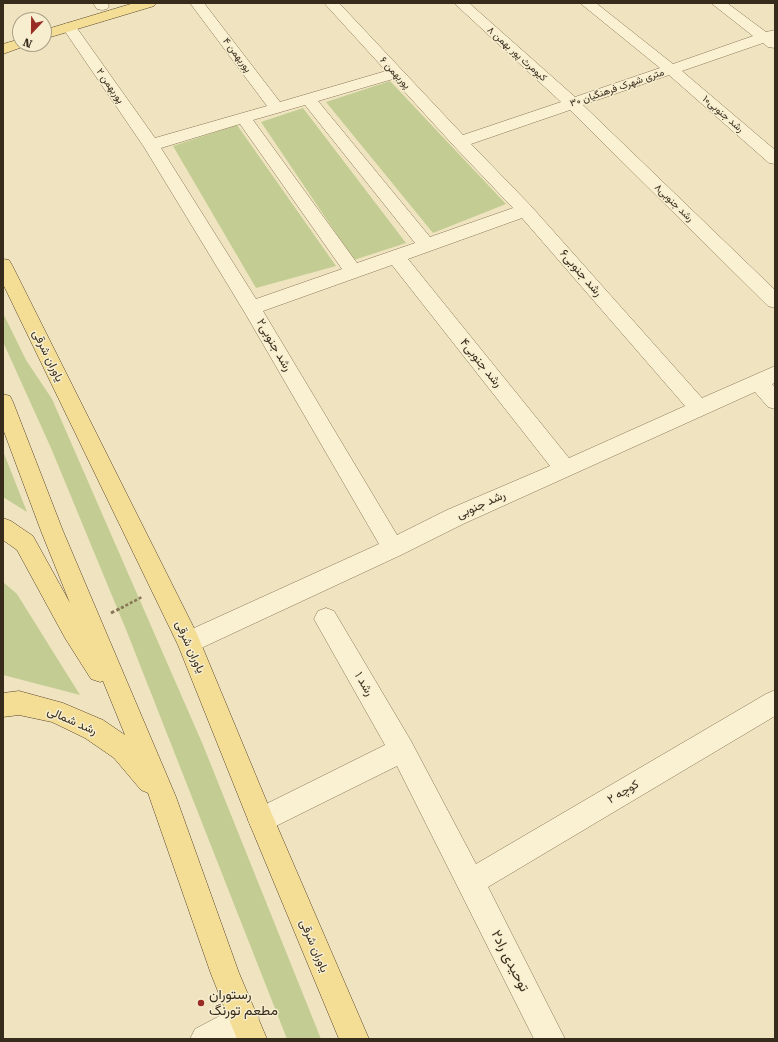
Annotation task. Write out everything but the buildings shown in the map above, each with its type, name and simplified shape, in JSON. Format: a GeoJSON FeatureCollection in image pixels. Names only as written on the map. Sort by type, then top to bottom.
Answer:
{"type":"FeatureCollection","features":[{"type":"Feature","properties":{"kind":"main road"},"geometry":{"type":"LineString","coordinates":[[52,32],[149,3]]}},
{"type":"Feature","properties":{"kind":"main road"},"geometry":{"type":"LineString","coordinates":[[52,21],[104,4]]}},
{"type":"Feature","properties":{"kind":"main road","name":"یاوران شرقی"},"geometry":{"type":"LineString","coordinates":[[3,265],[189,642],[354,1039]]}},
{"type":"Feature","properties":{"kind":"main road"},"geometry":{"type":"LineString","coordinates":[[3,402],[52,531],[163,797],[225,974],[248,1028]]}},
{"type":"Feature","properties":{"kind":"main road"},"geometry":{"type":"LineString","coordinates":[[3,528],[24,543],[73,630],[131,720]]}},
{"type":"Feature","properties":{"kind":"main road","name":"رشد شمالی"},"geometry":{"type":"LineString","coordinates":[[3,705],[19,703],[54,711],[94,729],[123,749],[163,797]]}},
{"type":"Feature","properties":{"kind":"street","name":"پوربهمن ۴"},"geometry":{"type":"LineString","coordinates":[[197,3],[276,107]]}},
{"type":"Feature","properties":{"kind":"street","name":"پوربهمن ۶"},"geometry":{"type":"LineString","coordinates":[[331,3],[460,142]]}},
{"type":"Feature","properties":{"kind":"street","name":"کیومرث پور بهمن ۸"},"geometry":{"type":"LineString","coordinates":[[461,3],[573,104]]}},
{"type":"Feature","properties":{"kind":"street","name":"رشد جنوبی۱۰"},"geometry":{"type":"LineString","coordinates":[[587,3],[672,70],[775,159]]}},
{"type":"Feature","properties":{"kind":"street"},"geometry":{"type":"LineString","coordinates":[[718,3],[772,39]]}},
{"type":"Feature","properties":{"kind":"street","name":"پوربهمن ۲"},"geometry":{"type":"LineString","coordinates":[[69,27],[151,145]]}},
{"type":"Feature","properties":{"kind":"street","name":"۳۰ متری شهرک فرهنگیان"},"geometry":{"type":"LineString","coordinates":[[460,142],[672,70],[772,39]]}},
{"type":"Feature","properties":{"kind":"street"},"geometry":{"type":"LineString","coordinates":[[151,145],[395,73]]}},
{"type":"Feature","properties":{"kind":"street"},"geometry":{"type":"LineString","coordinates":[[308,98],[426,245]]}},
{"type":"Feature","properties":{"kind":"street","name":"رشد جنوبی۸"},"geometry":{"type":"LineString","coordinates":[[573,104],[775,301]]}},
{"type":"Feature","properties":{"kind":"street"},"geometry":{"type":"LineString","coordinates":[[243,118],[354,272]]}},
{"type":"Feature","properties":{"kind":"street","name":"رشد جنوبی۶"},"geometry":{"type":"LineString","coordinates":[[460,142],[525,210],[699,408]]}},
{"type":"Feature","properties":{"kind":"street","name":"رشد جنوبی۲"},"geometry":{"type":"LineString","coordinates":[[151,145],[252,308],[393,548]]}},
{"type":"Feature","properties":{"kind":"street"},"geometry":{"type":"LineString","coordinates":[[252,308],[525,210]]}},
{"type":"Feature","properties":{"kind":"street","name":"رشد جنوبی۴"},"geometry":{"type":"LineString","coordinates":[[396,257],[565,469]]}},
{"type":"Feature","properties":{"kind":"street"},"geometry":{"type":"LineString","coordinates":[[767,377],[775,401]]}},
{"type":"Feature","properties":{"kind":"street","name":"رشد جنوبی"},"geometry":{"type":"LineString","coordinates":[[189,642],[393,548],[455,517],[565,469],[767,377]]}},
{"type":"Feature","properties":{"kind":"street","name":"رشد ۱"},"geometry":{"type":"LineString","coordinates":[[326,619],[402,750],[471,882]]}},
{"type":"Feature","properties":{"kind":"street","name":"کوچه ۲"},"geometry":{"type":"LineString","coordinates":[[471,882],[775,702]]}},
{"type":"Feature","properties":{"kind":"street"},"geometry":{"type":"LineString","coordinates":[[262,820],[402,750]]}},
{"type":"Feature","properties":{"kind":"street","name":"توحیدی راد۲"},"geometry":{"type":"LineString","coordinates":[[471,882],[550,1039]]}},
{"type":"Feature","properties":{"kind":"street"},"geometry":{"type":"LineString","coordinates":[[205,1039],[248,1028]]}},
{"type":"Feature","properties":{"kind":"path"},"geometry":{"type":"LineString","coordinates":[[90,622],[162,588]]}},
{"type":"Feature","properties":{"kind":"green space"},"geometry":{"type":"Polygon","coordinates":[[[390,81],[506,204],[433,233],[326,102],[390,81]]]}},
{"type":"Feature","properties":{"kind":"green space"},"geometry":{"type":"Polygon","coordinates":[[[303,108],[406,243],[354,260],[261,122],[303,108]]]}},
{"type":"Feature","properties":{"kind":"green space"},"geometry":{"type":"Polygon","coordinates":[[[237,125],[336,266],[256,288],[173,146],[237,125]]]}},
{"type":"Feature","properties":{"kind":"green space"},"geometry":{"type":"Polygon","coordinates":[[[3,313],[26,360],[52,399],[203,745],[321,1039],[287,1039],[127,632],[51,448],[3,342],[3,313]]]}},
{"type":"Feature","properties":{"kind":"green space"},"geometry":{"type":"Polygon","coordinates":[[[3,451],[27,512],[3,497],[3,451]]]}},
{"type":"Feature","properties":{"kind":"green space"},"geometry":{"type":"Polygon","coordinates":[[[3,582],[17,594],[80,695],[3,675],[3,582]]]}},
{"type":"Feature","properties":{"kind":"place","name":"رستوران مطعم تورنگ"},"geometry":{"type":"Point","coordinates":[201,1003]}}]}
